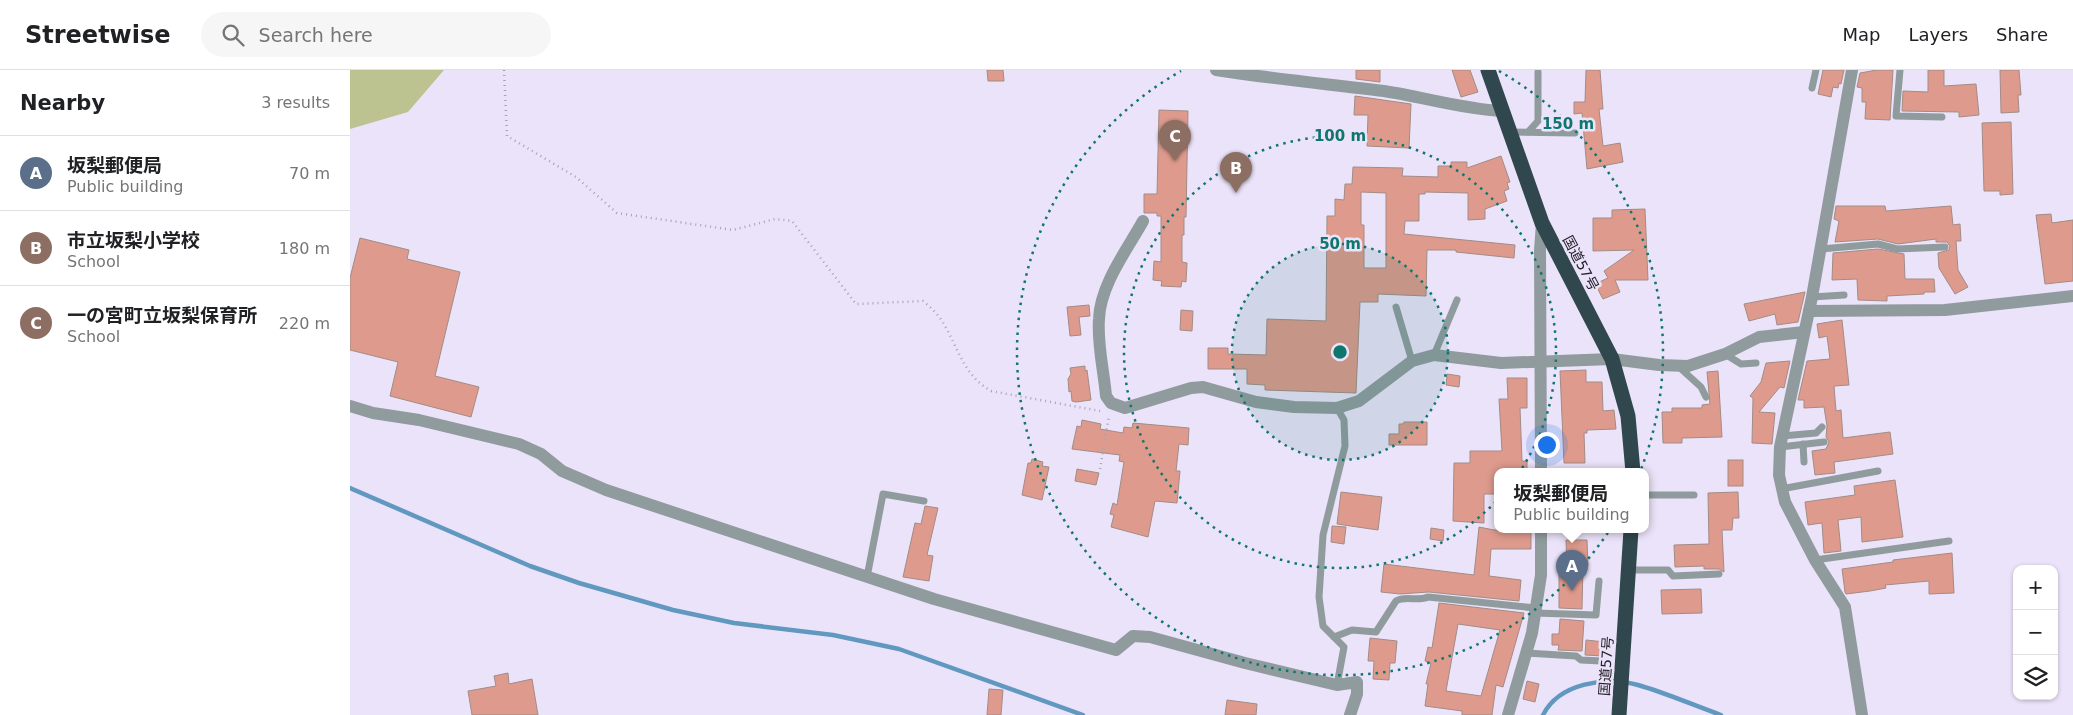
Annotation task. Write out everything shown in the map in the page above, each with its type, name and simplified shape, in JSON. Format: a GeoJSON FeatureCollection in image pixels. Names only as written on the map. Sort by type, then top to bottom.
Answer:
{"type":"FeatureCollection","features":[{"type":"Feature","properties":{"kind":"highway","name":"国道57号"},"geometry":{"type":"LineString","coordinates":[[1488,70],[1508,132],[1542,223],[1612,359],[1628,416],[1633,468]]}},
{"type":"Feature","properties":{"kind":"highway","name":"国道57号"},"geometry":{"type":"LineString","coordinates":[[1619,715],[1631,533]]}},
{"type":"Feature","properties":{"kind":"street"},"geometry":{"type":"LineString","coordinates":[[1216,70],[1327,86],[1385,91],[1473,110],[1502,112]]}},
{"type":"Feature","properties":{"kind":"street"},"geometry":{"type":"LineString","coordinates":[[1852,70],[1812,297],[1781,442],[1780,489],[1815,560],[1845,607],[1862,715]]}},
{"type":"Feature","properties":{"kind":"street"},"geometry":{"type":"LineString","coordinates":[[1143,221],[1114,274],[1104,296],[1098,319],[1106,396],[1111,403],[1125,408],[1191,388],[1203,387],[1256,402],[1294,407],[1337,408],[1359,401],[1412,361],[1434,355],[1501,363],[1612,359],[1677,366],[1698,364],[1726,354],[1759,337],[1804,332]]}},
{"type":"Feature","properties":{"kind":"street"},"geometry":{"type":"LineString","coordinates":[[1541,468],[1540,250],[1542,223]]}},
{"type":"Feature","properties":{"kind":"street"},"geometry":{"type":"LineString","coordinates":[[1809,311],[1945,310],[2073,296]]}},
{"type":"Feature","properties":{"kind":"street"},"geometry":{"type":"LineString","coordinates":[[350,406],[373,413],[419,420],[519,444],[541,454],[562,471],[606,490],[934,599],[1116,650],[1133,636],[1150,637],[1245,664],[1337,686],[1357,682],[1357,694],[1350,715]]}},
{"type":"Feature","properties":{"kind":"street"},"geometry":{"type":"LineString","coordinates":[[1508,715],[1526,653],[1535,610],[1540,575],[1541,533]]}},
{"type":"Feature","properties":{"kind":"lane"},"geometry":{"type":"LineString","coordinates":[[1812,88],[1816,70]]}},
{"type":"Feature","properties":{"kind":"lane"},"geometry":{"type":"LineString","coordinates":[[1900,70],[1896,116],[1942,117]]}},
{"type":"Feature","properties":{"kind":"lane"},"geometry":{"type":"LineString","coordinates":[[1528,132],[1538,122],[1538,72]]}},
{"type":"Feature","properties":{"kind":"lane"},"geometry":{"type":"LineString","coordinates":[[1508,132],[1575,133]]}},
{"type":"Feature","properties":{"kind":"lane"},"geometry":{"type":"LineString","coordinates":[[1821,249],[1878,244],[1897,249],[1945,247]]}},
{"type":"Feature","properties":{"kind":"lane"},"geometry":{"type":"LineString","coordinates":[[1812,297],[1844,295]]}},
{"type":"Feature","properties":{"kind":"lane"},"geometry":{"type":"LineString","coordinates":[[1434,355],[1456,300]]}},
{"type":"Feature","properties":{"kind":"lane"},"geometry":{"type":"LineString","coordinates":[[1396,307],[1412,361]]}},
{"type":"Feature","properties":{"kind":"lane"},"geometry":{"type":"LineString","coordinates":[[1726,354],[1741,364],[1756,363]]}},
{"type":"Feature","properties":{"kind":"lane"},"geometry":{"type":"LineString","coordinates":[[1677,366],[1702,387],[1706,397]]}},
{"type":"Feature","properties":{"kind":"lane"},"geometry":{"type":"LineString","coordinates":[[1337,408],[1344,420],[1345,446],[1323,535],[1319,597],[1323,626],[1344,647],[1337,686]]}},
{"type":"Feature","properties":{"kind":"lane"},"geometry":{"type":"LineString","coordinates":[[1781,442],[1816,433],[1822,427]]}},
{"type":"Feature","properties":{"kind":"lane"},"geometry":{"type":"LineString","coordinates":[[1781,442],[1803,444],[1824,442]]}},
{"type":"Feature","properties":{"kind":"lane"},"geometry":{"type":"LineString","coordinates":[[1803,444],[1804,462]]}},
{"type":"Feature","properties":{"kind":"lane"},"geometry":{"type":"LineString","coordinates":[[1780,489],[1878,471]]}},
{"type":"Feature","properties":{"kind":"lane"},"geometry":{"type":"LineString","coordinates":[[867,577],[883,494],[924,501]]}},
{"type":"Feature","properties":{"kind":"lane"},"geometry":{"type":"LineString","coordinates":[[1649,495],[1694,495]]}},
{"type":"Feature","properties":{"kind":"lane"},"geometry":{"type":"LineString","coordinates":[[1815,560],[1949,541]]}},
{"type":"Feature","properties":{"kind":"lane"},"geometry":{"type":"LineString","coordinates":[[1628,570],[1668,570],[1673,576],[1719,574]]}},
{"type":"Feature","properties":{"kind":"lane"},"geometry":{"type":"LineString","coordinates":[[1334,637],[1352,630],[1376,632],[1396,601],[1400,599],[1421,600],[1428,597],[1535,610],[1596,615],[1599,581]]}},
{"type":"Feature","properties":{"kind":"lane"},"geometry":{"type":"LineString","coordinates":[[1526,653],[1576,656],[1581,660],[1601,661]]}},
{"type":"Feature","properties":{"kind":"path"},"geometry":{"type":"LineString","coordinates":[[504,70],[506,136],[576,177],[617,213],[733,230],[775,219],[792,221],[856,304],[923,301],[942,321],[969,372],[978,384],[991,391],[1102,411],[1111,403]]}},
{"type":"Feature","properties":{"kind":"path"},"geometry":{"type":"LineString","coordinates":[[1100,469],[1111,403]]}},
{"type":"Feature","properties":{"kind":"green space"},"geometry":{"type":"Polygon","coordinates":[[[350,70],[444,70],[408,112],[350,129],[350,70]]]}},
{"type":"Feature","properties":{"kind":"building"},"geometry":{"type":"Polygon","coordinates":[[[987,70],[1003,70],[1004,81],[988,81],[987,70]]]}},
{"type":"Feature","properties":{"kind":"building"},"geometry":{"type":"Polygon","coordinates":[[[1356,70],[1380,70],[1380,82],[1356,79],[1356,70]]]}},
{"type":"Feature","properties":{"kind":"building"},"geometry":{"type":"Polygon","coordinates":[[[1452,70],[1470,70],[1478,92],[1461,97],[1452,70]]]}},
{"type":"Feature","properties":{"kind":"building"},"geometry":{"type":"Polygon","coordinates":[[[1586,70],[1600,70],[1603,109],[1599,109],[1603,146],[1620,143],[1623,162],[1587,169],[1582,113],[1574,114],[1574,102],[1585,102],[1586,70]]]}},
{"type":"Feature","properties":{"kind":"building"},"geometry":{"type":"Polygon","coordinates":[[[1823,70],[1844,70],[1841,84],[1839,83],[1838,88],[1833,87],[1831,97],[1818,94],[1823,70]]]}},
{"type":"Feature","properties":{"kind":"building"},"geometry":{"type":"Polygon","coordinates":[[[1893,70],[1890,120],[1865,119],[1866,102],[1862,102],[1862,88],[1857,87],[1860,73],[1893,70]]]}},
{"type":"Feature","properties":{"kind":"building"},"geometry":{"type":"Polygon","coordinates":[[[1928,70],[1944,70],[1944,86],[1976,84],[1979,115],[1959,117],[1959,112],[1902,111],[1903,91],[1928,92],[1928,70]]]}},
{"type":"Feature","properties":{"kind":"building"},"geometry":{"type":"Polygon","coordinates":[[[2000,70],[2019,70],[2021,95],[2018,95],[2019,112],[2001,113],[2000,70]]]}},
{"type":"Feature","properties":{"kind":"building"},"geometry":{"type":"Polygon","coordinates":[[[1355,96],[1411,104],[1409,148],[1367,146],[1368,115],[1354,115],[1355,96]]]}},
{"type":"Feature","properties":{"kind":"building"},"geometry":{"type":"Polygon","coordinates":[[[1159,110],[1188,111],[1186,217],[1184,217],[1184,235],[1182,235],[1182,262],[1187,263],[1186,282],[1182,281],[1181,287],[1161,286],[1162,281],[1153,280],[1154,261],[1161,262],[1161,216],[1157,216],[1157,213],[1144,213],[1144,194],[1157,194],[1159,110]]]}},
{"type":"Feature","properties":{"kind":"building"},"geometry":{"type":"Polygon","coordinates":[[[2011,122],[2013,194],[2000,195],[2000,191],[1984,191],[1982,123],[2011,122]]]}},
{"type":"Feature","properties":{"kind":"building"},"geometry":{"type":"Polygon","coordinates":[[[1501,156],[1510,182],[1507,183],[1509,189],[1504,191],[1507,201],[1485,209],[1485,219],[1468,220],[1468,193],[1425,192],[1425,194],[1419,194],[1419,221],[1405,221],[1404,234],[1515,245],[1514,258],[1456,252],[1456,250],[1427,250],[1426,296],[1378,294],[1378,302],[1360,302],[1356,393],[1265,390],[1265,385],[1247,384],[1247,369],[1208,369],[1208,348],[1228,348],[1228,354],[1266,355],[1267,319],[1326,321],[1327,216],[1335,216],[1335,199],[1344,200],[1345,184],[1352,184],[1353,167],[1403,168],[1402,176],[1438,177],[1438,166],[1451,166],[1451,162],[1467,162],[1467,168],[1501,156]],[[1361,192],[1361,225],[1364,225],[1364,268],[1386,268],[1386,193],[1361,192]]]}},
{"type":"Feature","properties":{"kind":"building"},"geometry":{"type":"Polygon","coordinates":[[[1836,206],[1885,206],[1886,211],[1951,206],[1953,225],[1960,224],[1961,241],[1956,241],[1958,270],[1968,287],[1955,294],[1939,268],[1938,253],[1949,250],[1950,246],[1947,242],[1936,242],[1936,239],[1898,244],[1878,239],[1835,242],[1839,221],[1834,219],[1836,206]]]}},
{"type":"Feature","properties":{"kind":"building"},"geometry":{"type":"Polygon","coordinates":[[[1645,209],[1648,280],[1615,280],[1620,292],[1603,299],[1595,284],[1608,278],[1604,271],[1634,250],[1593,251],[1593,218],[1612,218],[1612,210],[1645,209]]]}},
{"type":"Feature","properties":{"kind":"building"},"geometry":{"type":"Polygon","coordinates":[[[2051,214],[2052,223],[2073,220],[2073,281],[2045,284],[2036,215],[2051,214]]]}},
{"type":"Feature","properties":{"kind":"building"},"geometry":{"type":"Polygon","coordinates":[[[360,238],[409,250],[407,259],[460,272],[435,376],[479,387],[471,417],[390,396],[398,362],[350,350],[350,278],[360,238]]]}},
{"type":"Feature","properties":{"kind":"building"},"geometry":{"type":"Polygon","coordinates":[[[1878,249],[1904,254],[1905,279],[1934,279],[1935,292],[1887,296],[1887,301],[1858,300],[1857,279],[1832,280],[1833,253],[1878,249]]]}},
{"type":"Feature","properties":{"kind":"building"},"geometry":{"type":"Polygon","coordinates":[[[1805,292],[1798,322],[1777,325],[1775,314],[1749,321],[1744,304],[1805,292]]]}},
{"type":"Feature","properties":{"kind":"building"},"geometry":{"type":"Polygon","coordinates":[[[1089,305],[1090,316],[1079,317],[1081,335],[1070,336],[1067,307],[1089,305]]]}},
{"type":"Feature","properties":{"kind":"building"},"geometry":{"type":"Polygon","coordinates":[[[1181,310],[1193,311],[1192,331],[1180,330],[1181,310]]]}},
{"type":"Feature","properties":{"kind":"building"},"geometry":{"type":"Polygon","coordinates":[[[1842,320],[1849,385],[1834,386],[1836,411],[1841,410],[1843,438],[1890,432],[1893,454],[1834,462],[1835,473],[1815,475],[1812,451],[1826,449],[1829,442],[1826,437],[1827,426],[1824,407],[1804,408],[1804,400],[1798,400],[1807,361],[1830,359],[1827,336],[1819,338],[1817,324],[1842,320]]]}},
{"type":"Feature","properties":{"kind":"building"},"geometry":{"type":"Polygon","coordinates":[[[1790,361],[1784,388],[1780,387],[1759,412],[1775,413],[1772,444],[1752,443],[1753,398],[1750,396],[1761,382],[1766,363],[1790,361]]]}},
{"type":"Feature","properties":{"kind":"building"},"geometry":{"type":"Polygon","coordinates":[[[1085,366],[1091,400],[1072,401],[1068,379],[1071,374],[1070,368],[1085,366]]]}},
{"type":"Feature","properties":{"kind":"building"},"geometry":{"type":"Polygon","coordinates":[[[1586,370],[1586,382],[1602,382],[1603,411],[1614,410],[1616,429],[1587,430],[1587,433],[1584,433],[1585,463],[1564,463],[1560,371],[1586,370]]]}},
{"type":"Feature","properties":{"kind":"building"},"geometry":{"type":"Polygon","coordinates":[[[1718,371],[1722,437],[1682,438],[1682,443],[1663,443],[1662,412],[1672,412],[1672,408],[1702,408],[1702,405],[1710,404],[1707,372],[1718,371]]]}},
{"type":"Feature","properties":{"kind":"building"},"geometry":{"type":"Polygon","coordinates":[[[1447,374],[1460,376],[1459,387],[1446,385],[1447,374]]]}},
{"type":"Feature","properties":{"kind":"building"},"geometry":{"type":"Polygon","coordinates":[[[1507,378],[1527,378],[1527,408],[1520,408],[1522,461],[1527,461],[1527,468],[1494,468],[1494,494],[1484,494],[1484,523],[1453,521],[1454,463],[1470,463],[1470,451],[1502,451],[1499,399],[1508,399],[1507,378]]]}},
{"type":"Feature","properties":{"kind":"building"},"geometry":{"type":"Polygon","coordinates":[[[1082,420],[1101,424],[1100,429],[1123,433],[1124,427],[1132,428],[1133,423],[1189,428],[1188,445],[1179,444],[1176,471],[1180,471],[1177,503],[1155,501],[1148,537],[1111,527],[1114,515],[1110,514],[1113,503],[1117,505],[1124,462],[1119,461],[1120,455],[1072,449],[1077,426],[1081,427],[1082,420]]]}},
{"type":"Feature","properties":{"kind":"building"},"geometry":{"type":"Polygon","coordinates":[[[1404,422],[1427,422],[1427,445],[1389,445],[1389,434],[1399,434],[1399,424],[1404,422]]]}},
{"type":"Feature","properties":{"kind":"building"},"geometry":{"type":"Polygon","coordinates":[[[1032,459],[1043,462],[1042,466],[1049,467],[1042,500],[1022,495],[1028,463],[1031,463],[1032,459]]]}},
{"type":"Feature","properties":{"kind":"building"},"geometry":{"type":"Polygon","coordinates":[[[1728,460],[1743,460],[1743,486],[1728,486],[1728,460]]]}},
{"type":"Feature","properties":{"kind":"building"},"geometry":{"type":"Polygon","coordinates":[[[1077,469],[1099,473],[1096,485],[1075,481],[1077,469]]]}},
{"type":"Feature","properties":{"kind":"building"},"geometry":{"type":"Polygon","coordinates":[[[1895,480],[1903,537],[1862,542],[1861,517],[1838,520],[1841,551],[1824,553],[1822,523],[1808,525],[1805,502],[1855,495],[1854,486],[1895,480]]]}},
{"type":"Feature","properties":{"kind":"building"},"geometry":{"type":"Polygon","coordinates":[[[1341,492],[1382,497],[1378,530],[1337,524],[1341,492]]]}},
{"type":"Feature","properties":{"kind":"building"},"geometry":{"type":"Polygon","coordinates":[[[1738,492],[1739,518],[1733,518],[1732,530],[1722,530],[1724,572],[1719,569],[1704,569],[1704,566],[1675,567],[1674,545],[1709,544],[1708,493],[1738,492]]]}},
{"type":"Feature","properties":{"kind":"building"},"geometry":{"type":"Polygon","coordinates":[[[925,506],[938,508],[927,555],[933,556],[929,581],[903,577],[915,523],[921,524],[925,506]]]}},
{"type":"Feature","properties":{"kind":"building"},"geometry":{"type":"Polygon","coordinates":[[[1332,526],[1346,527],[1344,544],[1331,542],[1332,526]]]}},
{"type":"Feature","properties":{"kind":"building"},"geometry":{"type":"Polygon","coordinates":[[[1479,527],[1494,530],[1494,533],[1531,533],[1531,549],[1491,549],[1489,576],[1521,580],[1519,601],[1429,592],[1400,594],[1381,592],[1384,564],[1474,575],[1479,527]]]}},
{"type":"Feature","properties":{"kind":"building"},"geometry":{"type":"Polygon","coordinates":[[[1431,528],[1444,530],[1443,541],[1430,539],[1431,528]]]}},
{"type":"Feature","properties":{"kind":"building"},"geometry":{"type":"Polygon","coordinates":[[[1566,540],[1587,540],[1588,566],[1583,566],[1582,609],[1559,608],[1559,572],[1567,572],[1566,540]]]}},
{"type":"Feature","properties":{"kind":"building"},"geometry":{"type":"Polygon","coordinates":[[[1952,553],[1954,593],[1929,594],[1929,581],[1885,585],[1886,588],[1870,591],[1846,594],[1845,592],[1842,569],[1893,562],[1893,560],[1952,553]]]}},
{"type":"Feature","properties":{"kind":"building"},"geometry":{"type":"Polygon","coordinates":[[[1701,589],[1702,613],[1662,614],[1661,590],[1701,589]]]}},
{"type":"Feature","properties":{"kind":"building"},"geometry":{"type":"Polygon","coordinates":[[[1439,603],[1524,613],[1503,687],[1496,685],[1492,715],[1462,715],[1462,711],[1425,706],[1428,684],[1426,684],[1431,663],[1425,661],[1428,647],[1432,648],[1439,603]],[[1458,624],[1446,691],[1481,696],[1500,630],[1458,624]]]}},
{"type":"Feature","properties":{"kind":"building"},"geometry":{"type":"Polygon","coordinates":[[[1560,619],[1584,621],[1582,651],[1558,650],[1559,645],[1552,645],[1552,634],[1559,634],[1560,619]]]}},
{"type":"Feature","properties":{"kind":"building"},"geometry":{"type":"Polygon","coordinates":[[[1370,638],[1397,641],[1395,663],[1390,663],[1389,680],[1373,679],[1374,661],[1368,661],[1370,638]]]}},
{"type":"Feature","properties":{"kind":"building"},"geometry":{"type":"Polygon","coordinates":[[[1586,640],[1605,642],[1603,656],[1585,655],[1586,640]]]}},
{"type":"Feature","properties":{"kind":"building"},"geometry":{"type":"Polygon","coordinates":[[[508,673],[509,684],[532,679],[538,715],[472,715],[468,691],[496,686],[494,676],[508,673]]]}},
{"type":"Feature","properties":{"kind":"building"},"geometry":{"type":"Polygon","coordinates":[[[1527,681],[1539,684],[1535,702],[1523,699],[1527,681]]]}},
{"type":"Feature","properties":{"kind":"building"},"geometry":{"type":"Polygon","coordinates":[[[989,689],[1003,690],[1001,715],[987,715],[989,689]]]}},
{"type":"Feature","properties":{"kind":"building"},"geometry":{"type":"Polygon","coordinates":[[[1227,700],[1257,704],[1256,715],[1225,715],[1227,700]]]}},
{"type":"Feature","properties":{"kind":"waterway"},"geometry":{"type":"LineString","coordinates":[[350,488],[530,566],[579,583],[673,610],[734,623],[833,635],[899,649],[1083,715]]}},
{"type":"Feature","properties":{"kind":"waterway"},"geometry":{"type":"LineString","coordinates":[[1543,715],[1550,704],[1572,689],[1598,682],[1612,681],[1648,688],[1721,715]]}},
{"type":"Feature","properties":{"kind":"place","name":"一の宮町立坂梨保育所"},"geometry":{"type":"Point","coordinates":[1175,161]}},
{"type":"Feature","properties":{"kind":"place","name":"市立坂梨小学校"},"geometry":{"type":"Point","coordinates":[1236,193]}},
{"type":"Feature","properties":{"kind":"place","name":"坂梨郵便局"},"geometry":{"type":"Point","coordinates":[1572,591]}}]}
